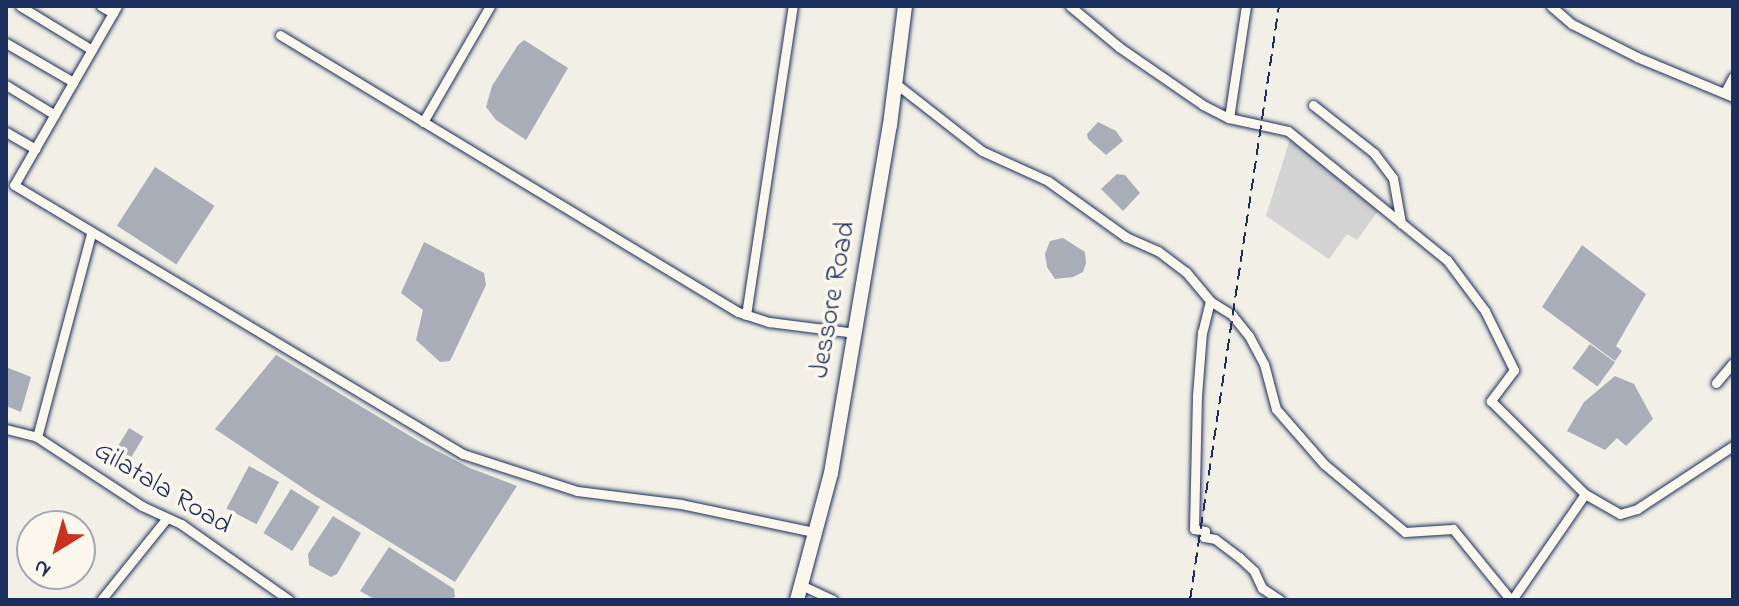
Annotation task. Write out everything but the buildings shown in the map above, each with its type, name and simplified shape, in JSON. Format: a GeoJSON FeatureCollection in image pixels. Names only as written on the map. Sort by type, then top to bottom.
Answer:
{"type":"FeatureCollection","features":[{"type":"Feature","properties":{"kind":"highway","name":"Jessore Road"},"geometry":{"type":"LineString","coordinates":[[797,600],[831,473],[905,6]]}},
{"type":"Feature","properties":{"kind":"street"},"geometry":{"type":"LineString","coordinates":[[20,6],[92,50]]}},
{"type":"Feature","properties":{"kind":"street"},"geometry":{"type":"LineString","coordinates":[[101,6],[115,10],[35,149],[10,183],[463,454],[577,491],[681,504],[814,532]]}},
{"type":"Feature","properties":{"kind":"street"},"geometry":{"type":"LineString","coordinates":[[423,122],[490,6]]}},
{"type":"Feature","properties":{"kind":"street"},"geometry":{"type":"LineString","coordinates":[[746,315],[793,6]]}},
{"type":"Feature","properties":{"kind":"street"},"geometry":{"type":"LineString","coordinates":[[1070,6],[1119,47],[1203,105],[1229,118],[1288,131],[1447,260],[1485,311],[1514,370],[1491,401],[1585,494],[1620,514],[1637,509],[1733,446]]}},
{"type":"Feature","properties":{"kind":"street"},"geometry":{"type":"LineString","coordinates":[[1229,118],[1246,6]]}},
{"type":"Feature","properties":{"kind":"street"},"geometry":{"type":"LineString","coordinates":[[1551,6],[1572,24],[1637,57],[1729,95],[1733,77]]}},
{"type":"Feature","properties":{"kind":"street"},"geometry":{"type":"LineString","coordinates":[[280,35],[689,284],[746,315],[769,322],[855,333]]}},
{"type":"Feature","properties":{"kind":"street"},"geometry":{"type":"LineString","coordinates":[[6,43],[73,82]]}},
{"type":"Feature","properties":{"kind":"street"},"geometry":{"type":"LineString","coordinates":[[895,83],[925,103],[982,151],[1048,181],[1126,237],[1158,251],[1186,272],[1210,301],[1232,315],[1249,336],[1264,364],[1276,409],[1324,464],[1405,532],[1453,529],[1511,600],[1585,494]]}},
{"type":"Feature","properties":{"kind":"street"},"geometry":{"type":"LineString","coordinates":[[6,85],[55,115]]}},
{"type":"Feature","properties":{"kind":"street"},"geometry":{"type":"LineString","coordinates":[[1313,105],[1374,153],[1393,178],[1401,223]]}},
{"type":"Feature","properties":{"kind":"street"},"geometry":{"type":"LineString","coordinates":[[6,132],[35,149]]}},
{"type":"Feature","properties":{"kind":"street"},"geometry":{"type":"LineString","coordinates":[[37,437],[91,234]]}},
{"type":"Feature","properties":{"kind":"street"},"geometry":{"type":"LineString","coordinates":[[1210,301],[1202,332],[1197,396],[1194,529],[1205,531],[1204,537],[1215,539],[1239,557],[1254,571],[1262,588],[1280,600]]}},
{"type":"Feature","properties":{"kind":"street"},"geometry":{"type":"LineString","coordinates":[[1716,383],[1733,363]]}},
{"type":"Feature","properties":{"kind":"street","name":"Gilatala Road"},"geometry":{"type":"LineString","coordinates":[[6,429],[37,437],[142,506],[257,574],[289,600]]}},
{"type":"Feature","properties":{"kind":"street"},"geometry":{"type":"LineString","coordinates":[[101,600],[167,518]]}},
{"type":"Feature","properties":{"kind":"street"},"geometry":{"type":"LineString","coordinates":[[801,585],[833,600]]}},
{"type":"Feature","properties":{"kind":"shaded area"},"geometry":{"type":"Polygon","coordinates":[[[524,40],[568,68],[526,140],[496,120],[486,107],[492,86],[524,40]]]}},
{"type":"Feature","properties":{"kind":"shaded area"},"geometry":{"type":"Polygon","coordinates":[[[1098,122],[1116,131],[1123,141],[1106,155],[1088,139],[1087,134],[1098,122]]]}},
{"type":"Feature","properties":{"kind":"shaded area"},"geometry":{"type":"Polygon","coordinates":[[[1290,139],[1378,211],[1357,240],[1347,234],[1329,259],[1266,216],[1290,139]]]}},
{"type":"Feature","properties":{"kind":"shaded area"},"geometry":{"type":"Polygon","coordinates":[[[155,167],[215,206],[176,264],[117,226],[155,167]]]}},
{"type":"Feature","properties":{"kind":"shaded area"},"geometry":{"type":"Polygon","coordinates":[[[1117,174],[1125,175],[1140,193],[1123,211],[1101,189],[1117,174]]]}},
{"type":"Feature","properties":{"kind":"shaded area"},"geometry":{"type":"Polygon","coordinates":[[[1063,238],[1085,252],[1086,263],[1083,272],[1073,277],[1055,279],[1047,267],[1045,254],[1050,241],[1063,238]]]}},
{"type":"Feature","properties":{"kind":"shaded area"},"geometry":{"type":"Polygon","coordinates":[[[424,242],[484,273],[486,285],[450,361],[440,362],[416,340],[423,310],[401,293],[424,242]]]}},
{"type":"Feature","properties":{"kind":"shaded area"},"geometry":{"type":"Polygon","coordinates":[[[1582,245],[1646,294],[1616,346],[1622,351],[1615,361],[1542,307],[1582,245]]]}},
{"type":"Feature","properties":{"kind":"shaded area"},"geometry":{"type":"Polygon","coordinates":[[[1590,344],[1615,362],[1597,386],[1572,368],[1590,344]]]}},
{"type":"Feature","properties":{"kind":"shaded area"},"geometry":{"type":"Polygon","coordinates":[[[276,355],[420,442],[470,468],[517,486],[455,582],[312,494],[215,429],[276,355]]]}},
{"type":"Feature","properties":{"kind":"shaded area"},"geometry":{"type":"Polygon","coordinates":[[[6,367],[31,377],[21,412],[6,406],[6,367]]]}},
{"type":"Feature","properties":{"kind":"shaded area"},"geometry":{"type":"Polygon","coordinates":[[[1615,376],[1634,384],[1653,419],[1626,446],[1617,438],[1605,450],[1567,431],[1584,402],[1615,376]]]}},
{"type":"Feature","properties":{"kind":"shaded area"},"geometry":{"type":"Polygon","coordinates":[[[129,428],[144,437],[131,457],[117,449],[129,428]]]}},
{"type":"Feature","properties":{"kind":"shaded area"},"geometry":{"type":"Polygon","coordinates":[[[249,466],[279,482],[256,524],[226,508],[249,466]]]}},
{"type":"Feature","properties":{"kind":"shaded area"},"geometry":{"type":"Polygon","coordinates":[[[291,489],[320,507],[292,551],[263,533],[291,489]]]}},
{"type":"Feature","properties":{"kind":"shaded area"},"geometry":{"type":"Polygon","coordinates":[[[333,516],[361,533],[337,574],[331,577],[309,565],[308,554],[333,516]]]}},
{"type":"Feature","properties":{"kind":"shaded area"},"geometry":{"type":"Polygon","coordinates":[[[389,547],[454,589],[452,600],[376,600],[360,591],[389,547]]]}},
{"type":"Feature","properties":{"kind":"railway"},"geometry":{"type":"LineString","coordinates":[[1190,600],[1279,6]]}}]}
